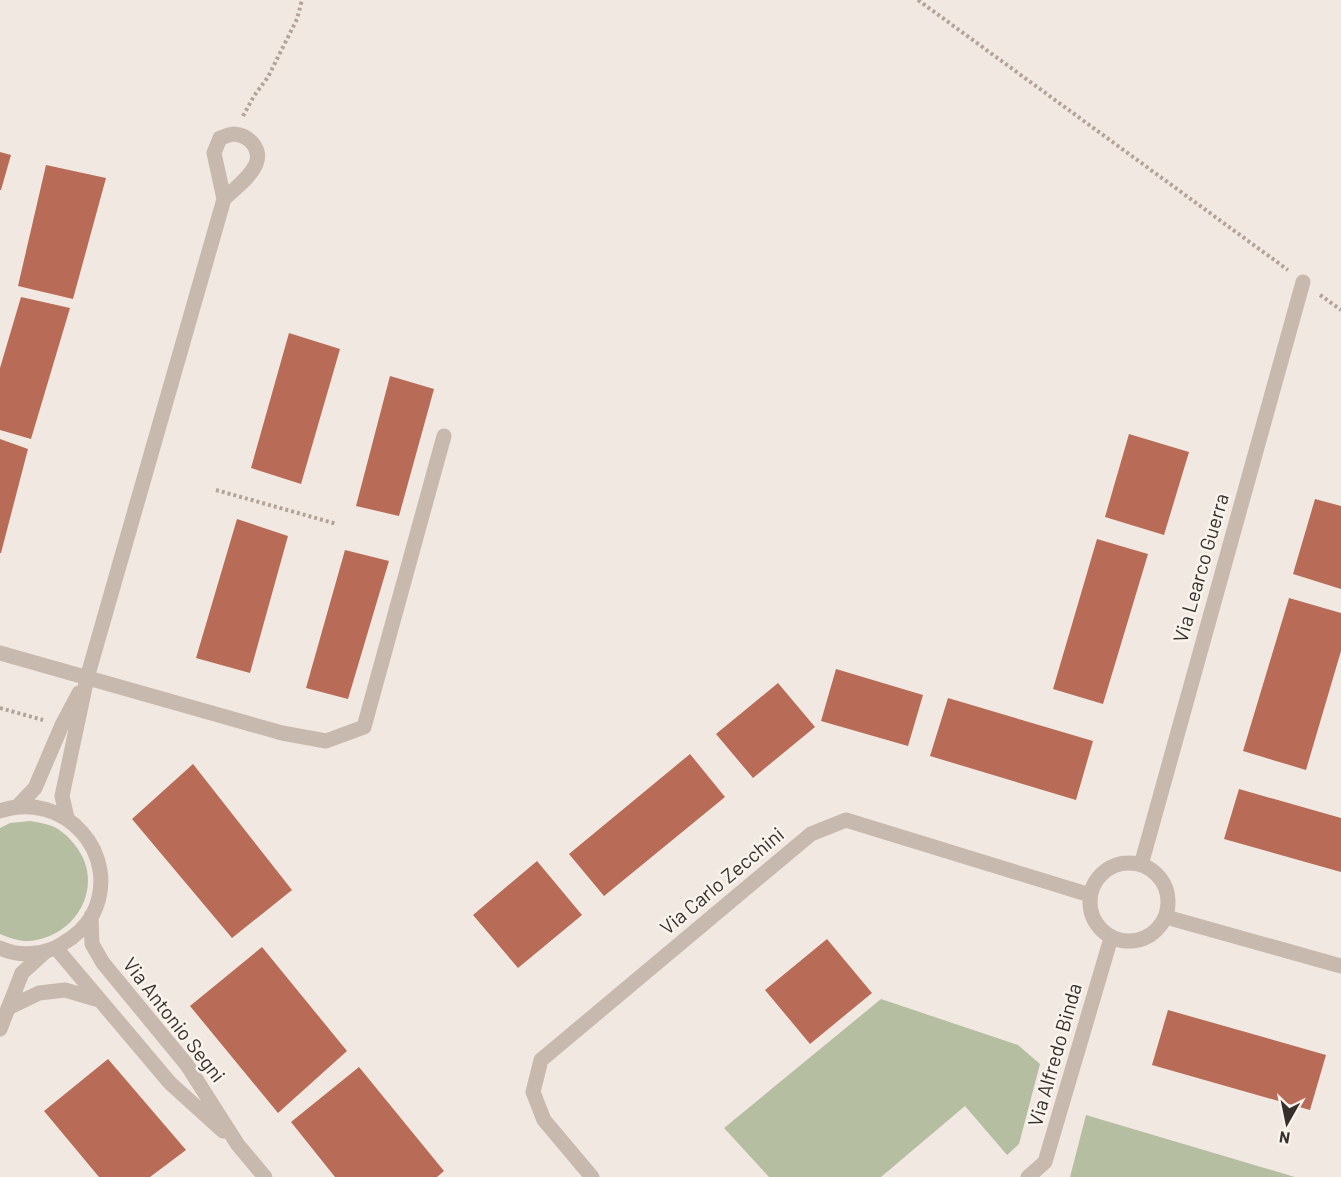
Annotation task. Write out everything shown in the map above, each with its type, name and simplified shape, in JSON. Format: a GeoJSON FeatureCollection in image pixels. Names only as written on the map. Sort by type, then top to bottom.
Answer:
{"type":"FeatureCollection","features":[{"type":"Feature","properties":{"kind":"street"},"geometry":{"type":"LineString","coordinates":[[67,818],[62,796],[87,678],[224,199],[214,153],[220,138],[234,134],[248,138],[255,144],[258,156],[256,164],[247,177],[224,199]]}},
{"type":"Feature","properties":{"kind":"street","name":"Via Learco Guerra"},"geometry":{"type":"LineString","coordinates":[[1141,865],[1303,282]]}},
{"type":"Feature","properties":{"kind":"street"},"geometry":{"type":"LineString","coordinates":[[0,653],[293,735],[326,741],[364,727],[444,436]]}},
{"type":"Feature","properties":{"kind":"street"},"geometry":{"type":"LineString","coordinates":[[18,806],[35,788],[62,725],[87,678]]}},
{"type":"Feature","properties":{"kind":"street"},"geometry":{"type":"LineString","coordinates":[[0,811],[18,806],[35,807],[52,810],[67,818],[84,833],[95,852],[101,874],[99,896],[92,916],[76,935],[51,950],[21,973],[0,1029]]}},
{"type":"Feature","properties":{"kind":"street","name":"Via Carlo Zecchini"},"geometry":{"type":"LineString","coordinates":[[592,1177],[544,1120],[533,1092],[541,1060],[811,834],[846,820],[1090,895]]}},
{"type":"Feature","properties":{"kind":"street"},"geometry":{"type":"LineString","coordinates":[[1128,863],[1141,865],[1152,870],[1167,891],[1166,917],[1159,928],[1149,936],[1137,941],[1124,942],[1112,938],[1093,920],[1089,908],[1090,895],[1094,883],[1103,872],[1115,865],[1128,863]]}},
{"type":"Feature","properties":{"kind":"street","name":"Via Antonio Segni"},"geometry":{"type":"LineString","coordinates":[[92,916],[92,944],[103,963],[187,1065],[238,1145]]}},
{"type":"Feature","properties":{"kind":"street"},"geometry":{"type":"LineString","coordinates":[[1166,917],[1341,966]]}},
{"type":"Feature","properties":{"kind":"street","name":"Via Alfredo Binda"},"geometry":{"type":"LineString","coordinates":[[1028,1177],[1045,1162],[1112,938]]}},
{"type":"Feature","properties":{"kind":"street"},"geometry":{"type":"LineString","coordinates":[[0,948],[24,954],[51,950]]}},
{"type":"Feature","properties":{"kind":"street","name":"Via Antonio Segni"},"geometry":{"type":"LineString","coordinates":[[51,950],[99,1000],[170,1083],[238,1145],[265,1177]]}},
{"type":"Feature","properties":{"kind":"street"},"geometry":{"type":"LineString","coordinates":[[8,1008],[39,993],[65,990],[99,1000]]}},
{"type":"Feature","properties":{"kind":"path"},"geometry":{"type":"LineString","coordinates":[[234,134],[283,48],[297,19],[302,0]]}},
{"type":"Feature","properties":{"kind":"path"},"geometry":{"type":"LineString","coordinates":[[918,0],[1341,310]]}},
{"type":"Feature","properties":{"kind":"path"},"geometry":{"type":"LineString","coordinates":[[216,490],[337,524]]}},
{"type":"Feature","properties":{"kind":"path"},"geometry":{"type":"LineString","coordinates":[[0,708],[62,725]]}},
{"type":"Feature","properties":{"kind":"green space"},"geometry":{"type":"Polygon","coordinates":[[[30,821],[53,826],[72,841],[83,858],[87,873],[87,888],[84,902],[76,916],[65,927],[52,935],[27,941],[0,934],[0,828],[10,823],[30,821]]]}},
{"type":"Feature","properties":{"kind":"green space"},"geometry":{"type":"Polygon","coordinates":[[[881,999],[1018,1045],[1040,1064],[1019,1144],[1007,1155],[965,1106],[881,1177],[769,1177],[724,1128],[881,999]]]}},
{"type":"Feature","properties":{"kind":"green space"},"geometry":{"type":"Polygon","coordinates":[[[1086,1115],[1295,1177],[1070,1177],[1086,1115]]]}},
{"type":"Feature","properties":{"kind":"building"},"geometry":{"type":"Polygon","coordinates":[[[0,152],[11,155],[1,190],[0,190],[0,152]]]}},
{"type":"Feature","properties":{"kind":"building"},"geometry":{"type":"Polygon","coordinates":[[[46,165],[106,178],[73,299],[18,286],[46,165]]]}},
{"type":"Feature","properties":{"kind":"building"},"geometry":{"type":"Polygon","coordinates":[[[21,297],[70,308],[31,439],[0,430],[0,368],[21,297]]]}},
{"type":"Feature","properties":{"kind":"building"},"geometry":{"type":"Polygon","coordinates":[[[289,333],[340,349],[301,484],[251,468],[289,333]]]}},
{"type":"Feature","properties":{"kind":"building"},"geometry":{"type":"Polygon","coordinates":[[[390,376],[434,389],[399,516],[356,506],[390,376]]]}},
{"type":"Feature","properties":{"kind":"building"},"geometry":{"type":"Polygon","coordinates":[[[1129,434],[1189,452],[1164,535],[1105,517],[1129,434]]]}},
{"type":"Feature","properties":{"kind":"building"},"geometry":{"type":"Polygon","coordinates":[[[0,439],[28,449],[1,553],[0,553],[0,439]]]}},
{"type":"Feature","properties":{"kind":"building"},"geometry":{"type":"Polygon","coordinates":[[[1315,499],[1341,506],[1341,589],[1293,574],[1315,499]]]}},
{"type":"Feature","properties":{"kind":"building"},"geometry":{"type":"Polygon","coordinates":[[[237,519],[288,536],[250,673],[196,658],[237,519]]]}},
{"type":"Feature","properties":{"kind":"building"},"geometry":{"type":"Polygon","coordinates":[[[1097,539],[1148,554],[1103,704],[1053,689],[1097,539]]]}},
{"type":"Feature","properties":{"kind":"building"},"geometry":{"type":"Polygon","coordinates":[[[345,550],[389,561],[348,699],[306,688],[345,550]]]}},
{"type":"Feature","properties":{"kind":"building"},"geometry":{"type":"Polygon","coordinates":[[[1289,598],[1341,613],[1341,651],[1306,770],[1243,751],[1289,598]]]}},
{"type":"Feature","properties":{"kind":"building"},"geometry":{"type":"Polygon","coordinates":[[[836,669],[923,695],[908,746],[821,721],[836,669]]]}},
{"type":"Feature","properties":{"kind":"building"},"geometry":{"type":"Polygon","coordinates":[[[778,683],[815,727],[753,778],[716,734],[778,683]]]}},
{"type":"Feature","properties":{"kind":"building"},"geometry":{"type":"Polygon","coordinates":[[[948,698],[1093,741],[1076,800],[930,756],[948,698]]]}},
{"type":"Feature","properties":{"kind":"building"},"geometry":{"type":"Polygon","coordinates":[[[690,754],[725,797],[604,896],[569,854],[690,754]]]}},
{"type":"Feature","properties":{"kind":"building"},"geometry":{"type":"Polygon","coordinates":[[[193,764],[292,890],[232,938],[132,819],[193,764]]]}},
{"type":"Feature","properties":{"kind":"building"},"geometry":{"type":"Polygon","coordinates":[[[1239,789],[1341,818],[1341,872],[1224,839],[1239,789]]]}},
{"type":"Feature","properties":{"kind":"building"},"geometry":{"type":"Polygon","coordinates":[[[537,861],[582,915],[518,968],[473,915],[537,861]]]}},
{"type":"Feature","properties":{"kind":"building"},"geometry":{"type":"Polygon","coordinates":[[[827,939],[872,993],[810,1044],[765,990],[827,939]]]}},
{"type":"Feature","properties":{"kind":"building"},"geometry":{"type":"Polygon","coordinates":[[[262,947],[347,1051],[278,1113],[190,1006],[262,947]]]}},
{"type":"Feature","properties":{"kind":"building"},"geometry":{"type":"Polygon","coordinates":[[[1168,1010],[1326,1055],[1310,1110],[1152,1065],[1168,1010]]]}},
{"type":"Feature","properties":{"kind":"building"},"geometry":{"type":"Polygon","coordinates":[[[108,1059],[186,1150],[150,1177],[99,1177],[44,1111],[108,1059]]]}},
{"type":"Feature","properties":{"kind":"building"},"geometry":{"type":"Polygon","coordinates":[[[359,1067],[444,1171],[437,1177],[335,1177],[291,1122],[359,1067]]]}}]}
